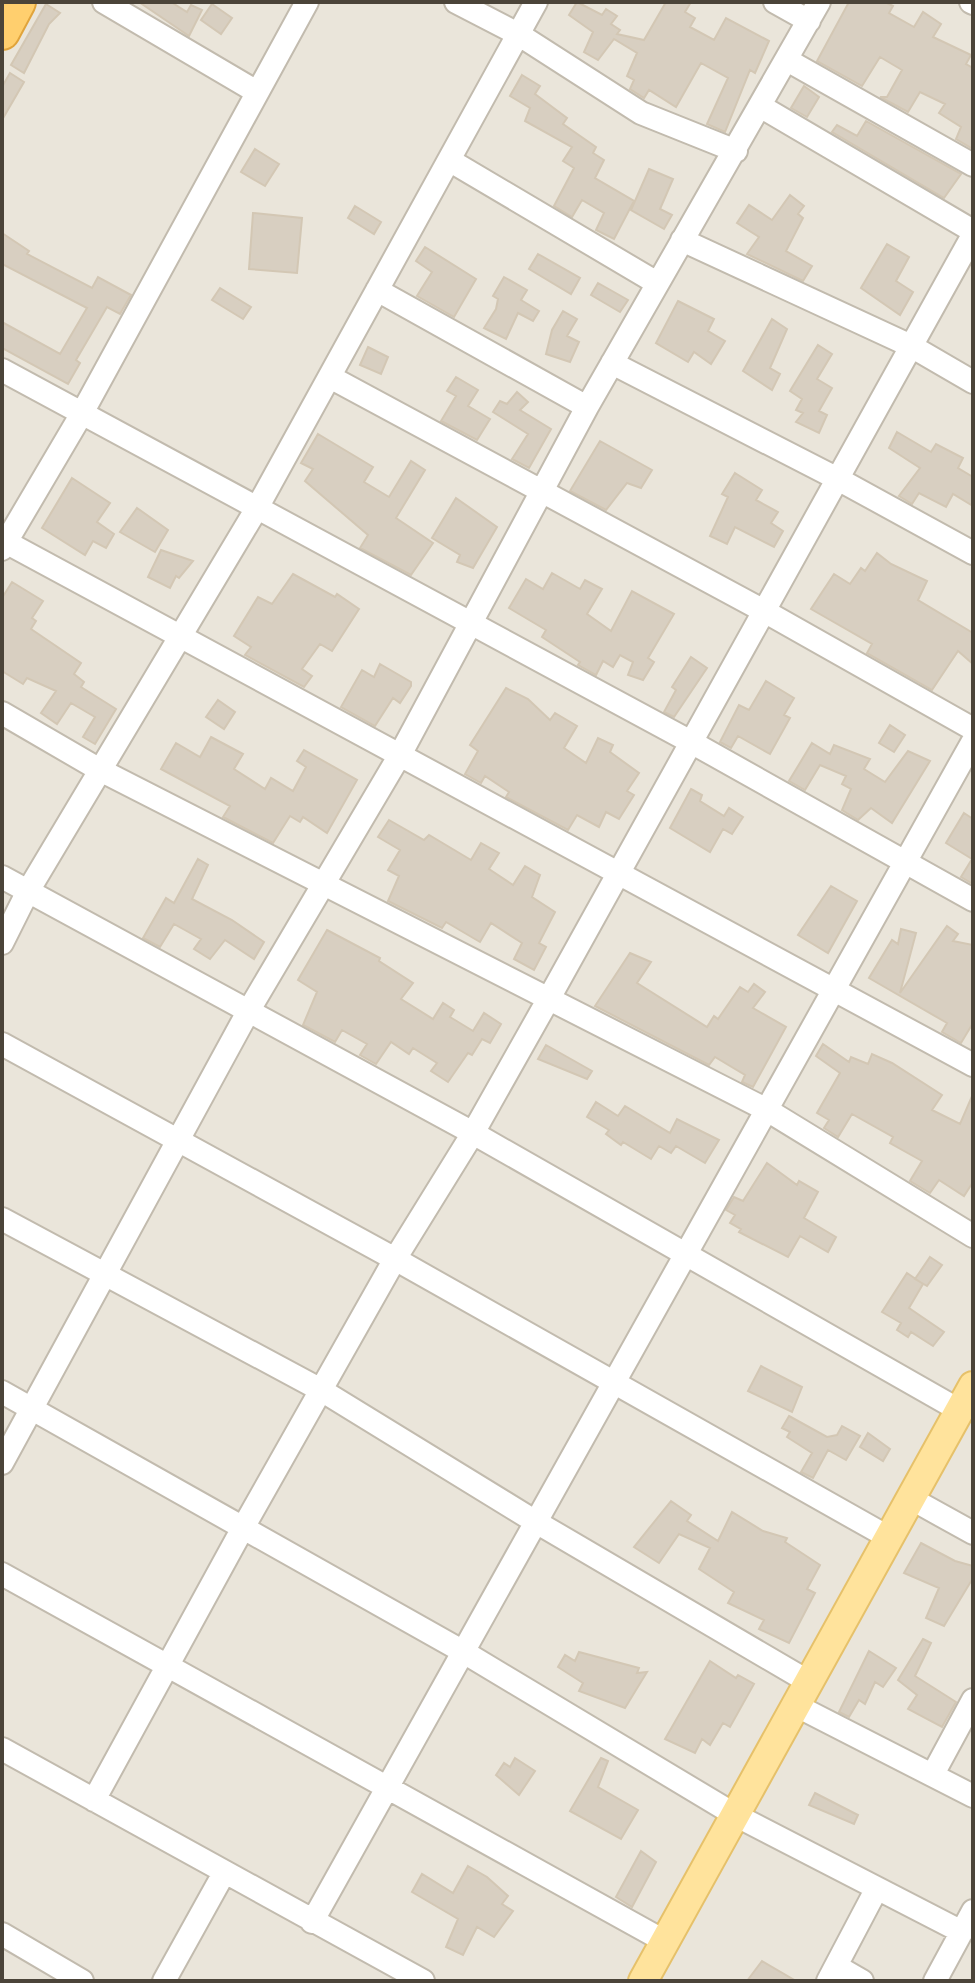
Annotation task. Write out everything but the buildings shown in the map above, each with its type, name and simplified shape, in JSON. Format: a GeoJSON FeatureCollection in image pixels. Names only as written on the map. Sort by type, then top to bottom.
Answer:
{"type":"FeatureCollection","features":[{"type":"Feature","properties":{"kind":"highway"},"geometry":{"type":"LineString","coordinates":[[2,32],[18,2]]}},
{"type":"Feature","properties":{"kind":"main road"},"geometry":{"type":"LineString","coordinates":[[643,1981],[966,1398]]}},
{"type":"Feature","properties":{"kind":"street"},"geometry":{"type":"LineString","coordinates":[[104,2],[257,92]]}},
{"type":"Feature","properties":{"kind":"street"},"geometry":{"type":"LineString","coordinates":[[307,2],[81,415],[3,544],[401,753],[973,1065]]}},
{"type":"Feature","properties":{"kind":"street"},"geometry":{"type":"LineString","coordinates":[[456,2],[518,34],[641,113],[736,151]]}},
{"type":"Feature","properties":{"kind":"street"},"geometry":{"type":"LineString","coordinates":[[2,943],[28,891],[257,508],[536,2]]}},
{"type":"Feature","properties":{"kind":"street"},"geometry":{"type":"LineString","coordinates":[[2,1463],[249,1010],[401,753],[468,623],[543,494],[587,407],[814,12],[775,2]]}},
{"type":"Feature","properties":{"kind":"street"},"geometry":{"type":"LineString","coordinates":[[787,60],[973,165]]}},
{"type":"Feature","properties":{"kind":"street"},"geometry":{"type":"LineString","coordinates":[[94,1800],[395,1259],[473,1133],[548,1000],[617,870],[973,233],[760,106]]}},
{"type":"Feature","properties":{"kind":"street"},"geometry":{"type":"LineString","coordinates":[[449,160],[657,283]]}},
{"type":"Feature","properties":{"kind":"street"},"geometry":{"type":"LineString","coordinates":[[682,240],[911,346],[973,382]]}},
{"type":"Feature","properties":{"kind":"street"},"geometry":{"type":"LineString","coordinates":[[377,290],[587,407]]}},
{"type":"Feature","properties":{"kind":"street"},"geometry":{"type":"LineString","coordinates":[[612,363],[836,478],[973,553]]}},
{"type":"Feature","properties":{"kind":"street"},"geometry":{"type":"LineString","coordinates":[[2,370],[691,742],[907,860],[973,900]]}},
{"type":"Feature","properties":{"kind":"street"},"geometry":{"type":"LineString","coordinates":[[330,377],[764,611],[973,729]]}},
{"type":"Feature","properties":{"kind":"street"},"geometry":{"type":"LineString","coordinates":[[2,713],[100,770],[767,1110],[973,1236]]}},
{"type":"Feature","properties":{"kind":"street"},"geometry":{"type":"LineString","coordinates":[[312,1922],[837,989],[973,741]]}},
{"type":"Feature","properties":{"kind":"street"},"geometry":{"type":"LineString","coordinates":[[2,877],[473,1133],[686,1255],[966,1398]]}},
{"type":"Feature","properties":{"kind":"street"},"geometry":{"type":"LineString","coordinates":[[2,1044],[395,1259],[888,1537]]}},
{"type":"Feature","properties":{"kind":"street"},"geometry":{"type":"LineString","coordinates":[[2,1219],[321,1390],[536,1522],[803,1694],[973,1796]]}},
{"type":"Feature","properties":{"kind":"street"},"geometry":{"type":"LineString","coordinates":[[2,1392],[462,1651],[737,1816],[962,1932]]}},
{"type":"Feature","properties":{"kind":"street"},"geometry":{"type":"LineString","coordinates":[[910,1498],[973,1533]]}},
{"type":"Feature","properties":{"kind":"street"},"geometry":{"type":"LineString","coordinates":[[2,1574],[666,1942]]}},
{"type":"Feature","properties":{"kind":"street"},"geometry":{"type":"LineString","coordinates":[[933,1774],[973,1700]]}},
{"type":"Feature","properties":{"kind":"street"},"geometry":{"type":"LineString","coordinates":[[2,1749],[423,1981]]}},
{"type":"Feature","properties":{"kind":"street"},"geometry":{"type":"LineString","coordinates":[[164,1981],[224,1873]]}},
{"type":"Feature","properties":{"kind":"street"},"geometry":{"type":"LineString","coordinates":[[862,1981],[832,1974],[876,1890]]}},
{"type":"Feature","properties":{"kind":"street"},"geometry":{"type":"LineString","coordinates":[[935,1981],[973,1911]]}},
{"type":"Feature","properties":{"kind":"street"},"geometry":{"type":"LineString","coordinates":[[2,1934],[82,1981]]}},
{"type":"Feature","properties":{"kind":"shaded area"},"geometry":{"type":"Polygon","coordinates":[[[2,2],[973,2],[973,1981],[2,1981],[2,2]]]}}]}
